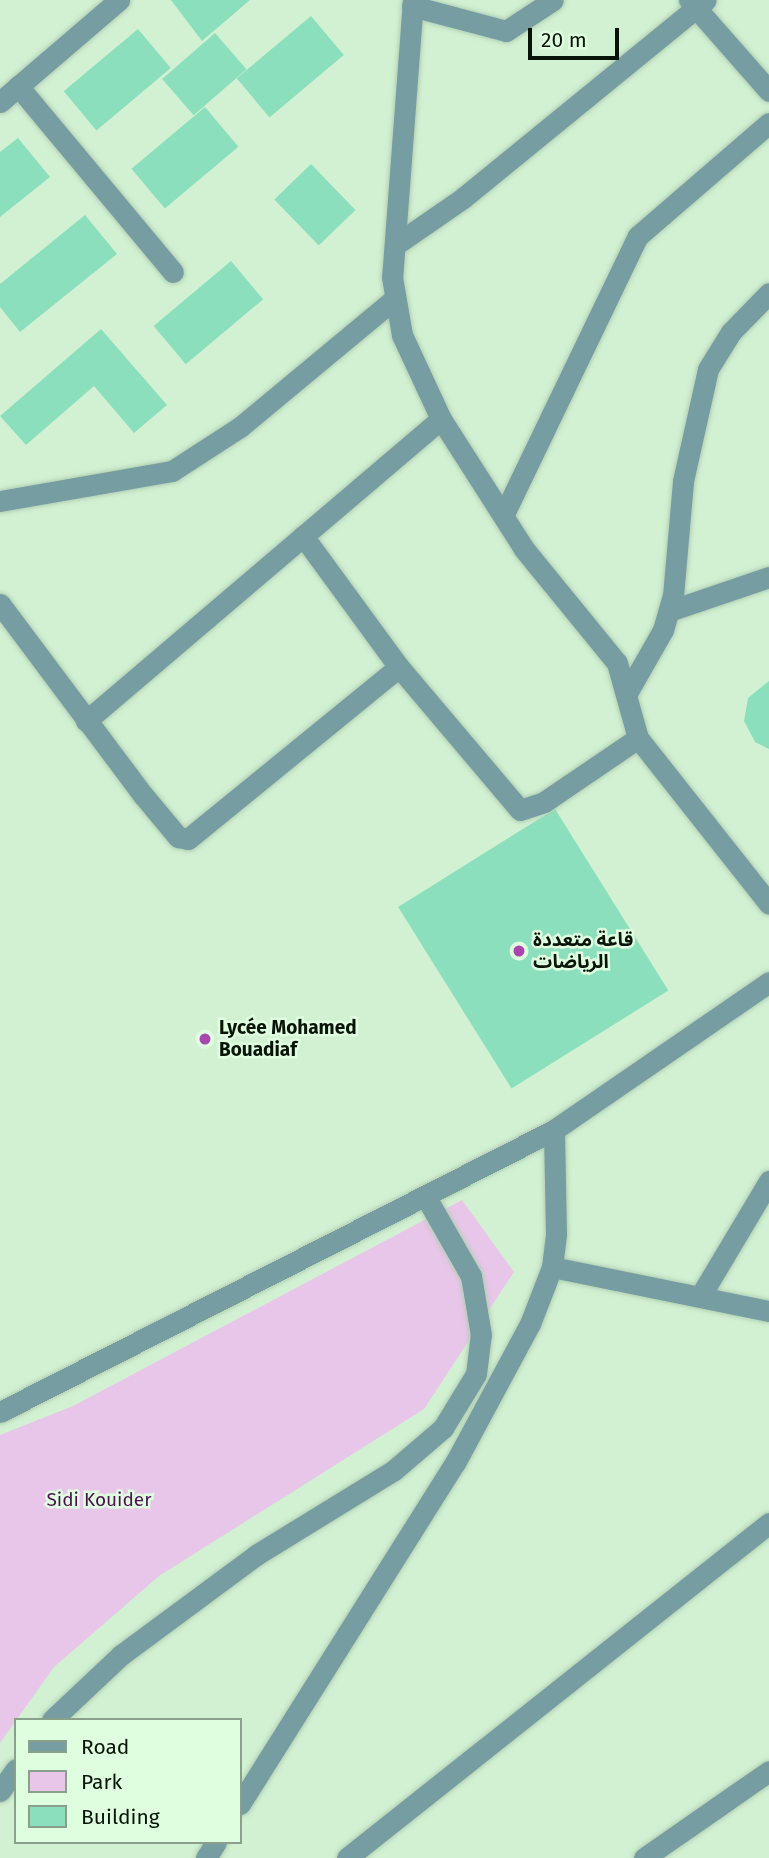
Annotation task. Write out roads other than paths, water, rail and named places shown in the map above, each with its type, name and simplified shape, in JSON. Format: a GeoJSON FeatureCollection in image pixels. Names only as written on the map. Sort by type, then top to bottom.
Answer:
{"type":"FeatureCollection","features":[{"type":"Feature","properties":{"kind":"street"},"geometry":{"type":"LineString","coordinates":[[0,102],[119,0]]}},
{"type":"Feature","properties":{"kind":"street"},"geometry":{"type":"LineString","coordinates":[[553,0],[506,31],[412,3],[398,243],[392,301],[441,419],[504,513],[524,550],[617,663],[638,738],[769,904]]}},
{"type":"Feature","properties":{"kind":"street"},"geometry":{"type":"LineString","coordinates":[[398,243],[464,198],[697,3],[769,91]]}},
{"type":"Feature","properties":{"kind":"street"},"geometry":{"type":"LineString","coordinates":[[18,86],[173,272]]}},
{"type":"Feature","properties":{"kind":"street"},"geometry":{"type":"LineString","coordinates":[[504,513],[638,236],[769,123]]}},
{"type":"Feature","properties":{"kind":"street"},"geometry":{"type":"LineString","coordinates":[[627,693],[669,611],[696,405],[731,332],[769,293]]}},
{"type":"Feature","properties":{"kind":"street"},"geometry":{"type":"LineString","coordinates":[[0,501],[172,471],[240,427],[392,301]]}},
{"type":"Feature","properties":{"kind":"street"},"geometry":{"type":"LineString","coordinates":[[86,721],[441,419]]}},
{"type":"Feature","properties":{"kind":"street"},"geometry":{"type":"LineString","coordinates":[[303,536],[399,667],[520,810],[544,802],[638,738]]}},
{"type":"Feature","properties":{"kind":"street"},"geometry":{"type":"LineString","coordinates":[[669,611],[769,577]]}},
{"type":"Feature","properties":{"kind":"street"},"geometry":{"type":"LineString","coordinates":[[0,604],[86,721],[178,837],[188,839],[399,667]]}},
{"type":"Feature","properties":{"kind":"street"},"geometry":{"type":"LineString","coordinates":[[0,1412],[554,1130],[769,982]]}},
{"type":"Feature","properties":{"kind":"street"},"geometry":{"type":"LineString","coordinates":[[242,1801],[455,1464],[530,1324],[552,1267],[554,1130]]}},
{"type":"Feature","properties":{"kind":"street"},"geometry":{"type":"LineString","coordinates":[[701,1295],[769,1181]]}},
{"type":"Feature","properties":{"kind":"street"},"geometry":{"type":"LineString","coordinates":[[54,1718],[121,1655],[256,1555],[394,1470],[443,1428],[475,1374],[481,1335],[471,1276],[426,1197]]}},
{"type":"Feature","properties":{"kind":"street"},"geometry":{"type":"LineString","coordinates":[[552,1267],[701,1295],[769,1311]]}},
{"type":"Feature","properties":{"kind":"street"},"geometry":{"type":"LineString","coordinates":[[347,1858],[769,1523]]}},
{"type":"Feature","properties":{"kind":"street"},"geometry":{"type":"LineString","coordinates":[[643,1858],[769,1771]]}},
{"type":"Feature","properties":{"kind":"street"},"geometry":{"type":"LineString","coordinates":[[0,1791],[14,1772]]}},
{"type":"Feature","properties":{"kind":"place","name":"قاعة متعددة الرياضات"},"geometry":{"type":"Point","coordinates":[519,951]}},
{"type":"Feature","properties":{"kind":"place","name":"Lycée Mohamed Bouadiaf"},"geometry":{"type":"Point","coordinates":[205,1039]}},
{"type":"Feature","properties":{"kind":"park label","name":"Sidi Kouider"},"geometry":{"type":"Point","coordinates":[99,1500]}}]}
